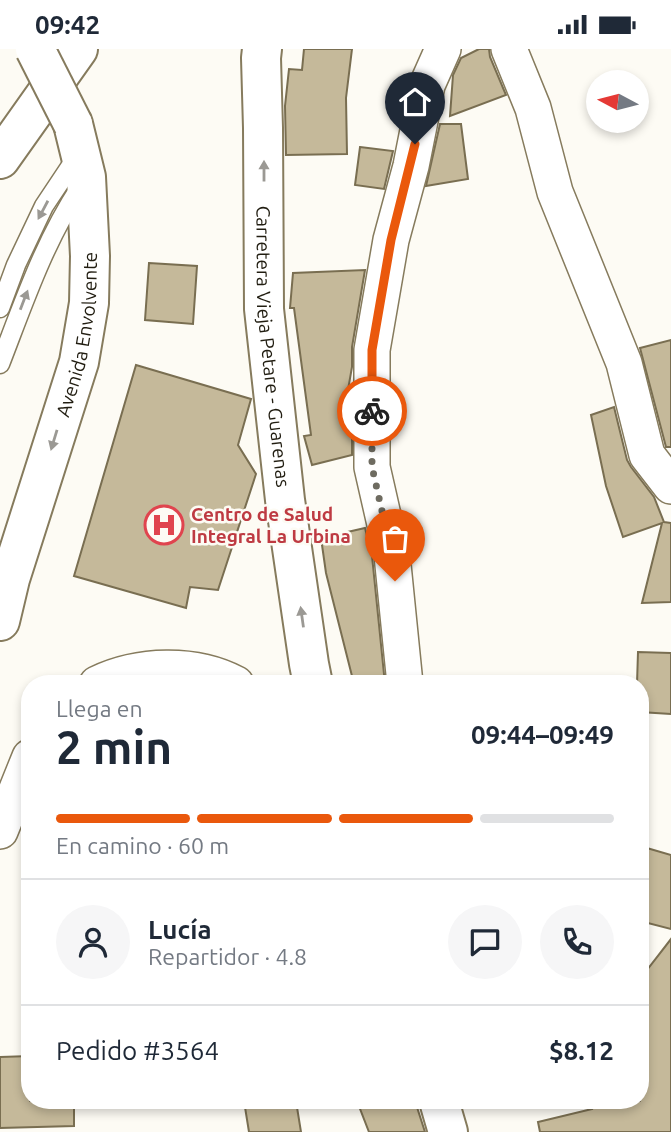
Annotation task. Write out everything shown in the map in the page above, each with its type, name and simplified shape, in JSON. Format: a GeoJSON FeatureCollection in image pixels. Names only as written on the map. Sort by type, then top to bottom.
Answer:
{"type":"FeatureCollection","features":[{"type":"Feature","properties":{"kind":"main road","name":"Avenida Envolvente"},"geometry":{"type":"LineString","coordinates":[[0,621],[5,572],[79,362],[89,303],[90,256],[80,151],[35,49]]}},
{"type":"Feature","properties":{"kind":"main road"},"geometry":{"type":"LineString","coordinates":[[0,159],[78,49]]}},
{"type":"Feature","properties":{"kind":"main road","name":"Carretera Vieja Petare - Guarenas"},"geometry":{"type":"LineString","coordinates":[[262,49],[264,309],[285,501],[312,675]]}},
{"type":"Feature","properties":{"kind":"main road"},"geometry":{"type":"LineString","coordinates":[[441,1109],[448,1132]]}},
{"type":"Feature","properties":{"kind":"street"},"geometry":{"type":"LineString","coordinates":[[404,675],[392,555],[372,467],[372,350],[391,240],[411,166],[427,85],[443,49]]}},
{"type":"Feature","properties":{"kind":"street"},"geometry":{"type":"LineString","coordinates":[[509,49],[533,108],[555,192],[624,363],[647,455],[671,486]]}},
{"type":"Feature","properties":{"kind":"street"},"geometry":{"type":"LineString","coordinates":[[123,675],[152,668],[192,670],[210,675]]}},
{"type":"Feature","properties":{"kind":"street"},"geometry":{"type":"LineString","coordinates":[[0,831],[21,779]]}},
{"type":"Feature","properties":{"kind":"lane"},"geometry":{"type":"LineString","coordinates":[[0,308],[16,265],[44,206],[80,151]]}},
{"type":"Feature","properties":{"kind":"lane"},"geometry":{"type":"LineString","coordinates":[[0,364],[34,273],[61,216],[80,151]]}},
{"type":"Feature","properties":{"kind":"building"},"geometry":{"type":"Polygon","coordinates":[[[304,49],[352,49],[346,98],[347,154],[286,155],[285,106],[289,69],[302,70],[304,49]]]}},
{"type":"Feature","properties":{"kind":"building"},"geometry":{"type":"Polygon","coordinates":[[[479,49],[489,49],[506,95],[450,116],[453,75],[461,58],[479,49]]]}},
{"type":"Feature","properties":{"kind":"building"},"geometry":{"type":"Polygon","coordinates":[[[440,124],[461,124],[468,179],[426,186],[440,124]]]}},
{"type":"Feature","properties":{"kind":"building"},"geometry":{"type":"Polygon","coordinates":[[[360,147],[393,151],[384,189],[355,185],[360,147]]]}},
{"type":"Feature","properties":{"kind":"building"},"geometry":{"type":"Polygon","coordinates":[[[149,263],[197,266],[193,324],[145,320],[149,263]]]}},
{"type":"Feature","properties":{"kind":"building"},"geometry":{"type":"Polygon","coordinates":[[[365,270],[345,407],[352,435],[352,455],[312,465],[304,436],[311,435],[294,308],[290,308],[293,273],[365,270]]]}},
{"type":"Feature","properties":{"kind":"building"},"geometry":{"type":"Polygon","coordinates":[[[671,340],[671,447],[666,447],[640,348],[671,340]]]}},
{"type":"Feature","properties":{"kind":"building","name":"Centro de Salud Integral La Urbina"},"geometry":{"type":"Polygon","coordinates":[[[136,365],[251,399],[238,445],[256,474],[218,590],[190,587],[186,608],[74,576],[136,365]]]}},
{"type":"Feature","properties":{"kind":"building"},"geometry":{"type":"Polygon","coordinates":[[[614,407],[627,460],[654,497],[664,522],[671,523],[671,602],[642,603],[662,523],[623,537],[606,486],[591,415],[614,407]]]}},
{"type":"Feature","properties":{"kind":"building"},"geometry":{"type":"Polygon","coordinates":[[[365,528],[372,556],[384,675],[352,675],[326,573],[321,538],[365,528]]]}},
{"type":"Feature","properties":{"kind":"building"},"geometry":{"type":"Polygon","coordinates":[[[638,652],[671,653],[671,714],[649,713],[649,675],[637,675],[638,652]]]}},
{"type":"Feature","properties":{"kind":"building"},"geometry":{"type":"Polygon","coordinates":[[[649,849],[671,855],[671,929],[649,923],[649,849]]]}},
{"type":"Feature","properties":{"kind":"building"},"geometry":{"type":"Polygon","coordinates":[[[671,939],[671,1132],[540,1132],[538,1122],[592,1109],[649,1109],[649,967],[671,939]]]}},
{"type":"Feature","properties":{"kind":"building"},"geometry":{"type":"Polygon","coordinates":[[[21,1056],[21,1109],[74,1109],[74,1126],[0,1128],[0,1057],[21,1056]]]}},
{"type":"Feature","properties":{"kind":"building"},"geometry":{"type":"Polygon","coordinates":[[[245,1109],[297,1109],[301,1132],[249,1132],[245,1109]]]}},
{"type":"Feature","properties":{"kind":"building"},"geometry":{"type":"Polygon","coordinates":[[[360,1109],[418,1109],[425,1132],[369,1132],[360,1109]]]}},
{"type":"Feature","properties":{"kind":"way so far"},"geometry":{"type":"LineString","coordinates":[[372,411],[372,467],[392,555],[395,581]]}},
{"type":"Feature","properties":{"kind":"place","name":"Centro de Salud Integral La Urbina"},"geometry":{"type":"Point","coordinates":[164,525]}},
{"type":"Feature","properties":{"kind":"route"},"geometry":{"type":"LineString","coordinates":[[372,411],[372,350],[391,240],[415,144]]}}]}
